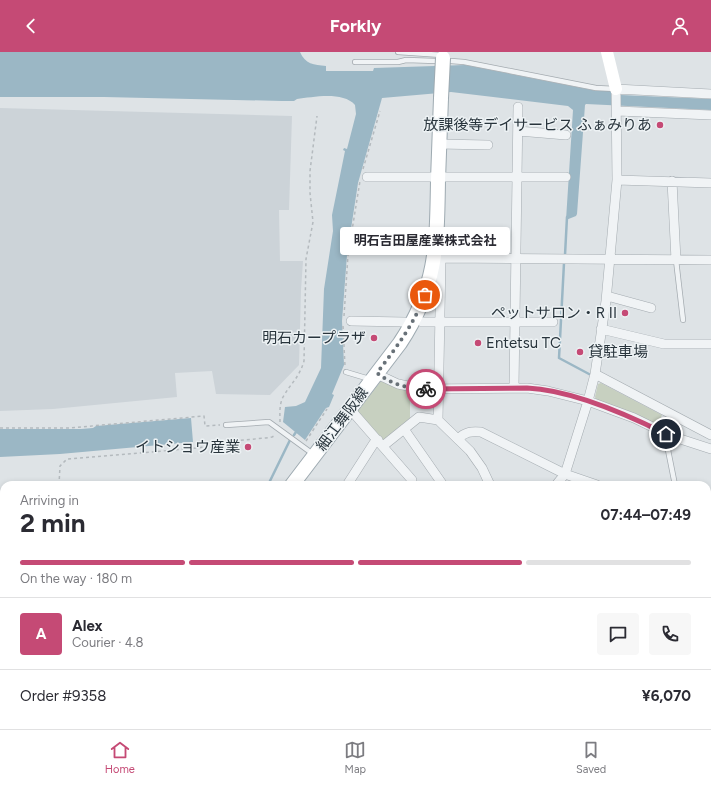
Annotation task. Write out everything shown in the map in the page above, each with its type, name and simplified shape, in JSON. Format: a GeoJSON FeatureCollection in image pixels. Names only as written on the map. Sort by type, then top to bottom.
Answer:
{"type":"FeatureCollection","features":[{"type":"Feature","properties":{"kind":"main road","name":"細江舞阪線"},"geometry":{"type":"LineString","coordinates":[[295,481],[417,323],[438,257],[438,177],[443,57]]}},
{"type":"Feature","properties":{"kind":"street"},"geometry":{"type":"LineString","coordinates":[[559,481],[565,474],[595,374],[607,296],[617,180],[616,90],[607,52]]}},
{"type":"Feature","properties":{"kind":"street"},"geometry":{"type":"LineString","coordinates":[[616,90],[711,94]]}},
{"type":"Feature","properties":{"kind":"street"},"geometry":{"type":"LineString","coordinates":[[514,388],[518,106]]}},
{"type":"Feature","properties":{"kind":"street"},"geometry":{"type":"LineString","coordinates":[[616,109],[711,115]]}},
{"type":"Feature","properties":{"kind":"street"},"geometry":{"type":"LineString","coordinates":[[518,131],[566,135]]}},
{"type":"Feature","properties":{"kind":"street"},"geometry":{"type":"LineString","coordinates":[[439,144],[488,145]]}},
{"type":"Feature","properties":{"kind":"street"},"geometry":{"type":"LineString","coordinates":[[367,177],[566,177]]}},
{"type":"Feature","properties":{"kind":"street"},"geometry":{"type":"LineString","coordinates":[[617,180],[711,183]]}},
{"type":"Feature","properties":{"kind":"street"},"geometry":{"type":"LineString","coordinates":[[672,181],[676,260]]}},
{"type":"Feature","properties":{"kind":"street"},"geometry":{"type":"LineString","coordinates":[[438,420],[440,322],[438,257],[711,260]]}},
{"type":"Feature","properties":{"kind":"street"},"geometry":{"type":"LineString","coordinates":[[607,296],[651,308]]}},
{"type":"Feature","properties":{"kind":"street"},"geometry":{"type":"LineString","coordinates":[[351,321],[417,323],[553,322]]}},
{"type":"Feature","properties":{"kind":"street"},"geometry":{"type":"LineString","coordinates":[[601,329],[664,344],[711,344]]}},
{"type":"Feature","properties":{"kind":"street"},"geometry":{"type":"LineString","coordinates":[[595,374],[711,436]]}},
{"type":"Feature","properties":{"kind":"street"},"geometry":{"type":"LineString","coordinates":[[374,377],[407,387],[423,389],[514,388],[543,390],[588,401],[634,418],[669,435],[711,449]]}},
{"type":"Feature","properties":{"kind":"street"},"geometry":{"type":"LineString","coordinates":[[350,409],[381,443],[412,481]]}},
{"type":"Feature","properties":{"kind":"street"},"geometry":{"type":"LineString","coordinates":[[350,481],[374,443],[381,443],[404,429],[419,417],[438,420],[458,439],[476,460],[488,481]]}},
{"type":"Feature","properties":{"kind":"street"},"geometry":{"type":"LineString","coordinates":[[404,429],[440,481]]}},
{"type":"Feature","properties":{"kind":"street"},"geometry":{"type":"LineString","coordinates":[[458,439],[464,433],[472,431],[481,432],[565,474],[585,481]]}},
{"type":"Feature","properties":{"kind":"lane"},"geometry":{"type":"LineString","coordinates":[[398,52],[443,57],[596,88],[616,90]]}},
{"type":"Feature","properties":{"kind":"lane"},"geometry":{"type":"LineString","coordinates":[[355,62],[398,62],[443,57]]}},
{"type":"Feature","properties":{"kind":"lane"},"geometry":{"type":"LineString","coordinates":[[676,260],[683,320]]}},
{"type":"Feature","properties":{"kind":"lane"},"geometry":{"type":"LineString","coordinates":[[346,372],[366,378],[374,377]]}},
{"type":"Feature","properties":{"kind":"lane"},"geometry":{"type":"LineString","coordinates":[[226,425],[270,422],[314,455]]}},
{"type":"Feature","properties":{"kind":"lane"},"geometry":{"type":"LineString","coordinates":[[669,435],[667,445],[675,481]]}},
{"type":"Feature","properties":{"kind":"path"},"geometry":{"type":"LineString","coordinates":[[346,372],[344,314],[348,255],[359,185],[380,110]]}},
{"type":"Feature","properties":{"kind":"path"},"geometry":{"type":"LineString","coordinates":[[59,481],[60,466],[67,459],[203,447],[231,441],[272,437],[280,430],[281,403],[298,376],[304,361],[306,259],[313,222],[310,194],[310,171],[317,116]]}},
{"type":"Feature","properties":{"kind":"path"},"geometry":{"type":"LineString","coordinates":[[306,442],[327,409]]}},
{"type":"Feature","properties":{"kind":"path"},"geometry":{"type":"LineString","coordinates":[[0,428],[69,428],[204,416],[205,426],[226,425]]}},
{"type":"Feature","properties":{"kind":"shaded area"},"geometry":{"type":"Polygon","coordinates":[[[0,108],[292,116],[289,210],[279,210],[280,261],[303,261],[299,365],[270,395],[216,394],[212,371],[175,373],[177,397],[53,409],[0,411],[0,108]]]}},
{"type":"Feature","properties":{"kind":"green space"},"geometry":{"type":"Polygon","coordinates":[[[381,381],[397,388],[410,391],[410,421],[384,442],[357,412],[381,381]]]}},
{"type":"Feature","properties":{"kind":"green space"},"geometry":{"type":"Polygon","coordinates":[[[601,383],[662,415],[657,426],[597,401],[595,397],[598,384],[601,383]]]}},
{"type":"Feature","properties":{"kind":"water"},"geometry":{"type":"Polygon","coordinates":[[[0,52],[300,52],[304,59],[310,63],[326,66],[326,71],[373,71],[374,68],[465,65],[597,91],[611,91],[621,95],[711,99],[711,110],[586,104],[577,214],[576,216],[566,220],[573,110],[568,106],[451,92],[382,98],[358,183],[347,255],[342,321],[344,365],[332,394],[334,395],[329,407],[326,408],[305,440],[283,422],[285,407],[296,406],[305,402],[321,368],[324,289],[333,231],[332,215],[345,151],[343,150],[344,148],[347,149],[356,114],[355,105],[350,101],[336,96],[319,96],[297,99],[294,101],[104,97],[0,97],[0,52]]]}},
{"type":"Feature","properties":{"kind":"water"},"geometry":{"type":"Polygon","coordinates":[[[191,418],[193,442],[60,454],[0,457],[0,429],[81,429],[93,428],[96,426],[191,418]]]}},
{"type":"Feature","properties":{"kind":"waterway"},"geometry":{"type":"LineString","coordinates":[[565,255],[567,217]]}},
{"type":"Feature","properties":{"kind":"waterway"},"geometry":{"type":"LineString","coordinates":[[564,263],[559,358],[589,374]]}},
{"type":"Feature","properties":{"kind":"waterway"},"geometry":{"type":"LineString","coordinates":[[270,481],[290,440]]}},
{"type":"Feature","properties":{"kind":"way so far"},"geometry":{"type":"LineString","coordinates":[[425,295],[412,325],[400,344],[377,373],[390,381],[407,387],[426,389]]}},
{"type":"Feature","properties":{"kind":"place","name":"放課後等デイサービス ふぁみりあ"},"geometry":{"type":"Point","coordinates":[660,125]}},
{"type":"Feature","properties":{"kind":"place","name":"明石吉田屋産業株式会社"},"geometry":{"type":"Point","coordinates":[425,295]}},
{"type":"Feature","properties":{"kind":"place","name":"ペットサロン・R II"},"geometry":{"type":"Point","coordinates":[625,313]}},
{"type":"Feature","properties":{"kind":"place","name":"明石カープラザ"},"geometry":{"type":"Point","coordinates":[374,338]}},
{"type":"Feature","properties":{"kind":"place","name":"Entetsu TC"},"geometry":{"type":"Point","coordinates":[478,343]}},
{"type":"Feature","properties":{"kind":"place","name":"貸駐車場"},"geometry":{"type":"Point","coordinates":[580,352]}},
{"type":"Feature","properties":{"kind":"place","name":"イトショウ産業"},"geometry":{"type":"Point","coordinates":[248,447]}},
{"type":"Feature","properties":{"kind":"route"},"geometry":{"type":"LineString","coordinates":[[426,389],[538,389],[588,401],[634,418],[666,434]]}}]}
